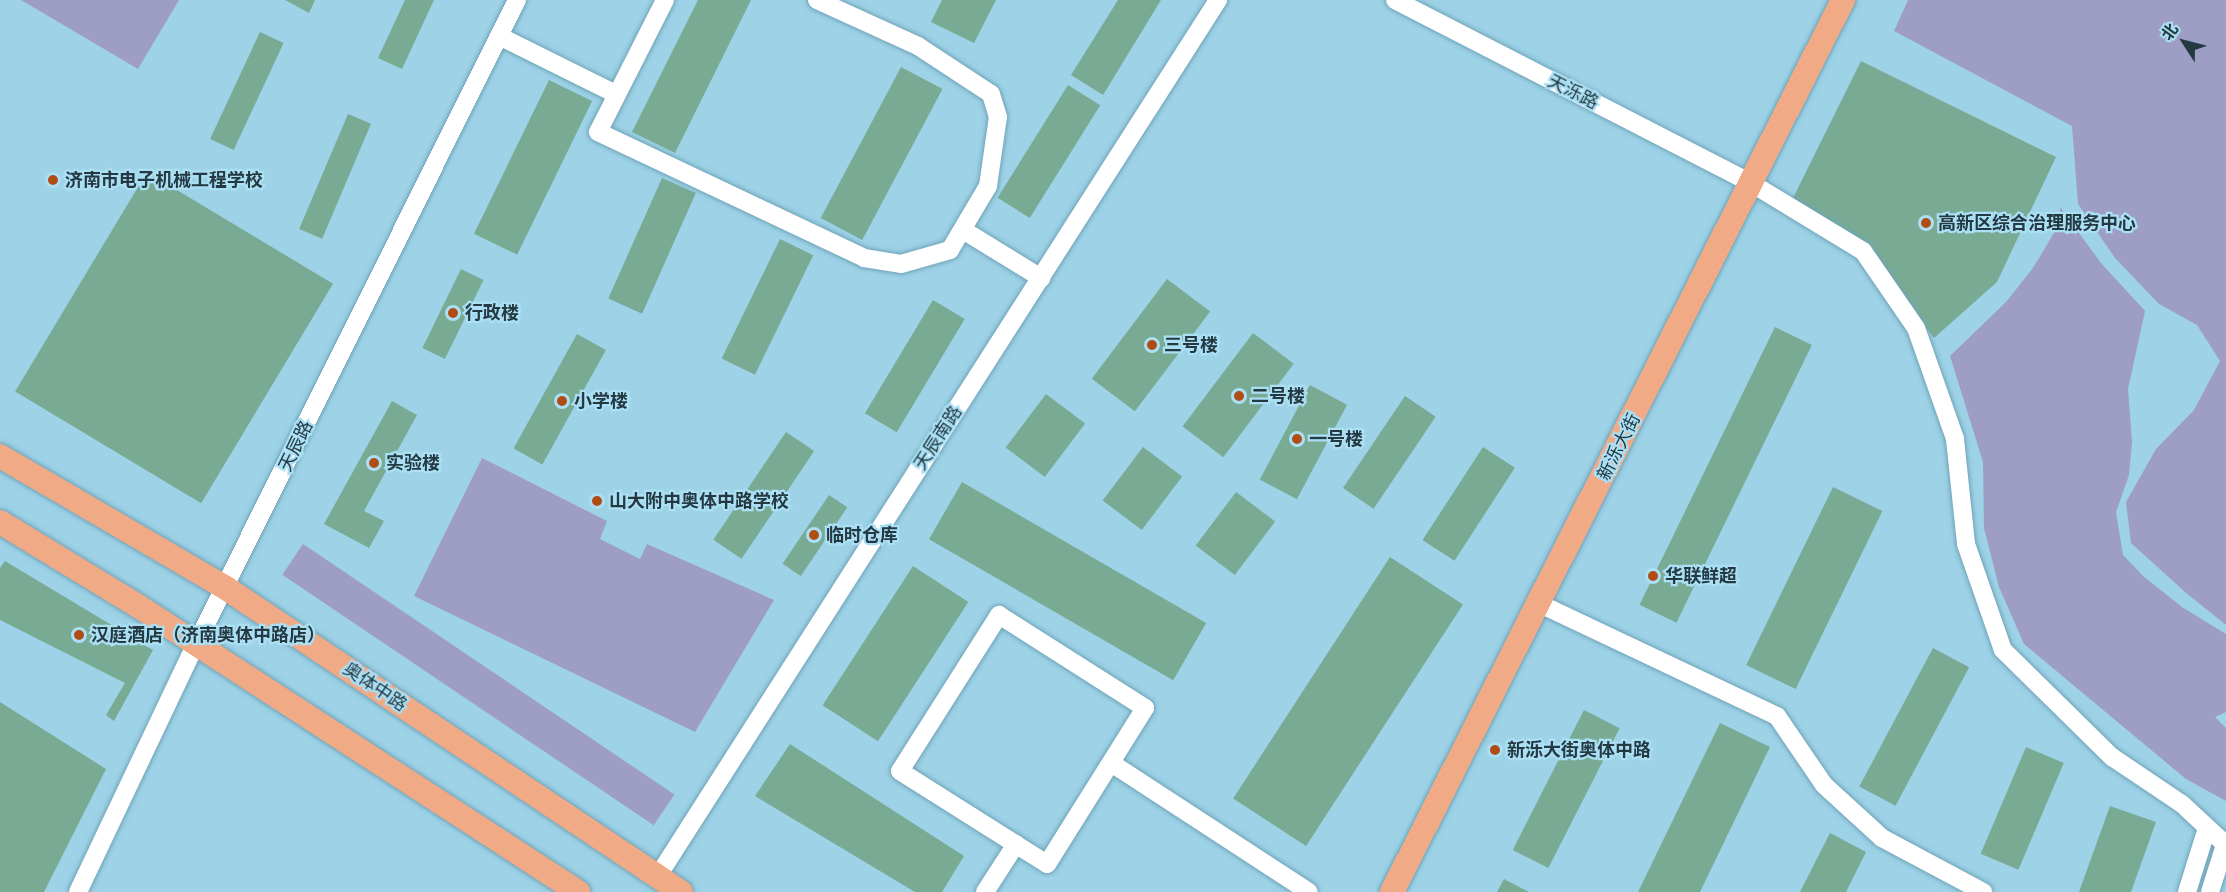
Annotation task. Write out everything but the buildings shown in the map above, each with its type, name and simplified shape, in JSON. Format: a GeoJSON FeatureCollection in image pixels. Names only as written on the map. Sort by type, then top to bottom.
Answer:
{"type":"FeatureCollection","features":[{"type":"Feature","properties":{"kind":"main road","name":"新泺大街"},"geometry":{"type":"LineString","coordinates":[[1392,892],[1540,604],[1843,0]]}},
{"type":"Feature","properties":{"kind":"main road","name":"奥体中路"},"geometry":{"type":"LineString","coordinates":[[0,456],[226,588],[681,892]]}},
{"type":"Feature","properties":{"kind":"main road"},"geometry":{"type":"LineString","coordinates":[[0,522],[196,644],[578,892]]}},
{"type":"Feature","properties":{"kind":"street","name":"天辰路"},"geometry":{"type":"LineString","coordinates":[[78,892],[196,644],[226,588],[517,0]]}},
{"type":"Feature","properties":{"kind":"street"},"geometry":{"type":"LineString","coordinates":[[665,0],[598,132],[864,258],[901,264],[950,250],[988,186],[998,117],[991,94],[918,46],[817,0]]}},
{"type":"Feature","properties":{"kind":"street","name":"天辰南路"},"geometry":{"type":"LineString","coordinates":[[658,876],[1218,0]]}},
{"type":"Feature","properties":{"kind":"street","name":"天泺路"},"geometry":{"type":"LineString","coordinates":[[1395,0],[1751,183],[1863,251],[1916,327],[1955,439],[1966,544],[2003,650],[2112,757],[2182,804],[2225,845]]}},
{"type":"Feature","properties":{"kind":"street"},"geometry":{"type":"LineString","coordinates":[[499,36],[616,94]]}},
{"type":"Feature","properties":{"kind":"street"},"geometry":{"type":"LineString","coordinates":[[963,230],[1041,278]]}},
{"type":"Feature","properties":{"kind":"street"},"geometry":{"type":"LineString","coordinates":[[1540,604],[1777,716],[1824,785],[1882,838],[1983,892]]}},
{"type":"Feature","properties":{"kind":"street"},"geometry":{"type":"LineString","coordinates":[[999,615],[1145,708],[1047,864],[1016,844],[900,771],[999,615]]}},
{"type":"Feature","properties":{"kind":"street"},"geometry":{"type":"LineString","coordinates":[[1111,763],[1309,892]]}},
{"type":"Feature","properties":{"kind":"street"},"geometry":{"type":"LineString","coordinates":[[2187,892],[2207,828]]}},
{"type":"Feature","properties":{"kind":"street"},"geometry":{"type":"LineString","coordinates":[[985,892],[1016,844]]}},
{"type":"Feature","properties":{"kind":"street"},"geometry":{"type":"LineString","coordinates":[[2210,892],[2225,845]]}},
{"type":"Feature","properties":{"kind":"shaded area"},"geometry":{"type":"Polygon","coordinates":[[[21,0],[179,0],[138,69],[21,0]]]}},
{"type":"Feature","properties":{"kind":"shaded area"},"geometry":{"type":"Polygon","coordinates":[[[1908,0],[2226,0],[2226,625],[2185,592],[2131,543],[2126,502],[2156,449],[2194,410],[2220,361],[2197,325],[2159,304],[2115,258],[2078,204],[2072,126],[1894,31],[1908,0]]]}},
{"type":"Feature","properties":{"kind":"shaded area"},"geometry":{"type":"Polygon","coordinates":[[[2060,207],[2101,263],[2145,311],[2128,389],[2132,442],[2129,475],[2116,512],[2123,555],[2143,576],[2182,607],[2226,634],[2226,712],[2215,717],[2226,728],[2226,801],[2186,779],[2024,644],[1999,587],[1984,528],[1983,462],[1950,356],[2006,302],[2033,268],[2060,223],[2060,207]]]}},
{"type":"Feature","properties":{"kind":"shaded area"},"geometry":{"type":"Polygon","coordinates":[[[482,458],[607,521],[600,539],[640,559],[647,544],[774,600],[695,732],[414,596],[482,458]]]}},
{"type":"Feature","properties":{"kind":"shaded area"},"geometry":{"type":"Polygon","coordinates":[[[303,544],[674,795],[654,825],[282,575],[303,544]]]}},
{"type":"Feature","properties":{"kind":"place","name":"济南市电子机械工程学校"},"geometry":{"type":"Point","coordinates":[53,180]}},
{"type":"Feature","properties":{"kind":"place","name":"高新区综合治理服务中心"},"geometry":{"type":"Point","coordinates":[1926,223]}},
{"type":"Feature","properties":{"kind":"place","name":"行政楼"},"geometry":{"type":"Point","coordinates":[453,313]}},
{"type":"Feature","properties":{"kind":"place","name":"三号楼"},"geometry":{"type":"Point","coordinates":[1152,345]}},
{"type":"Feature","properties":{"kind":"place","name":"二号楼"},"geometry":{"type":"Point","coordinates":[1239,396]}},
{"type":"Feature","properties":{"kind":"place","name":"小学楼"},"geometry":{"type":"Point","coordinates":[562,401]}},
{"type":"Feature","properties":{"kind":"place","name":"一号楼"},"geometry":{"type":"Point","coordinates":[1297,439]}},
{"type":"Feature","properties":{"kind":"place","name":"实验楼"},"geometry":{"type":"Point","coordinates":[374,463]}},
{"type":"Feature","properties":{"kind":"place","name":"山大附中奥体中路学校"},"geometry":{"type":"Point","coordinates":[597,501]}},
{"type":"Feature","properties":{"kind":"place","name":"临时仓库"},"geometry":{"type":"Point","coordinates":[814,535]}},
{"type":"Feature","properties":{"kind":"place","name":"华联鲜超"},"geometry":{"type":"Point","coordinates":[1653,576]}},
{"type":"Feature","properties":{"kind":"place","name":"汉庭酒店（济南奥体中路店）"},"geometry":{"type":"Point","coordinates":[79,635]}},
{"type":"Feature","properties":{"kind":"place","name":"新泺大街奥体中路"},"geometry":{"type":"Point","coordinates":[1495,750]}}]}
